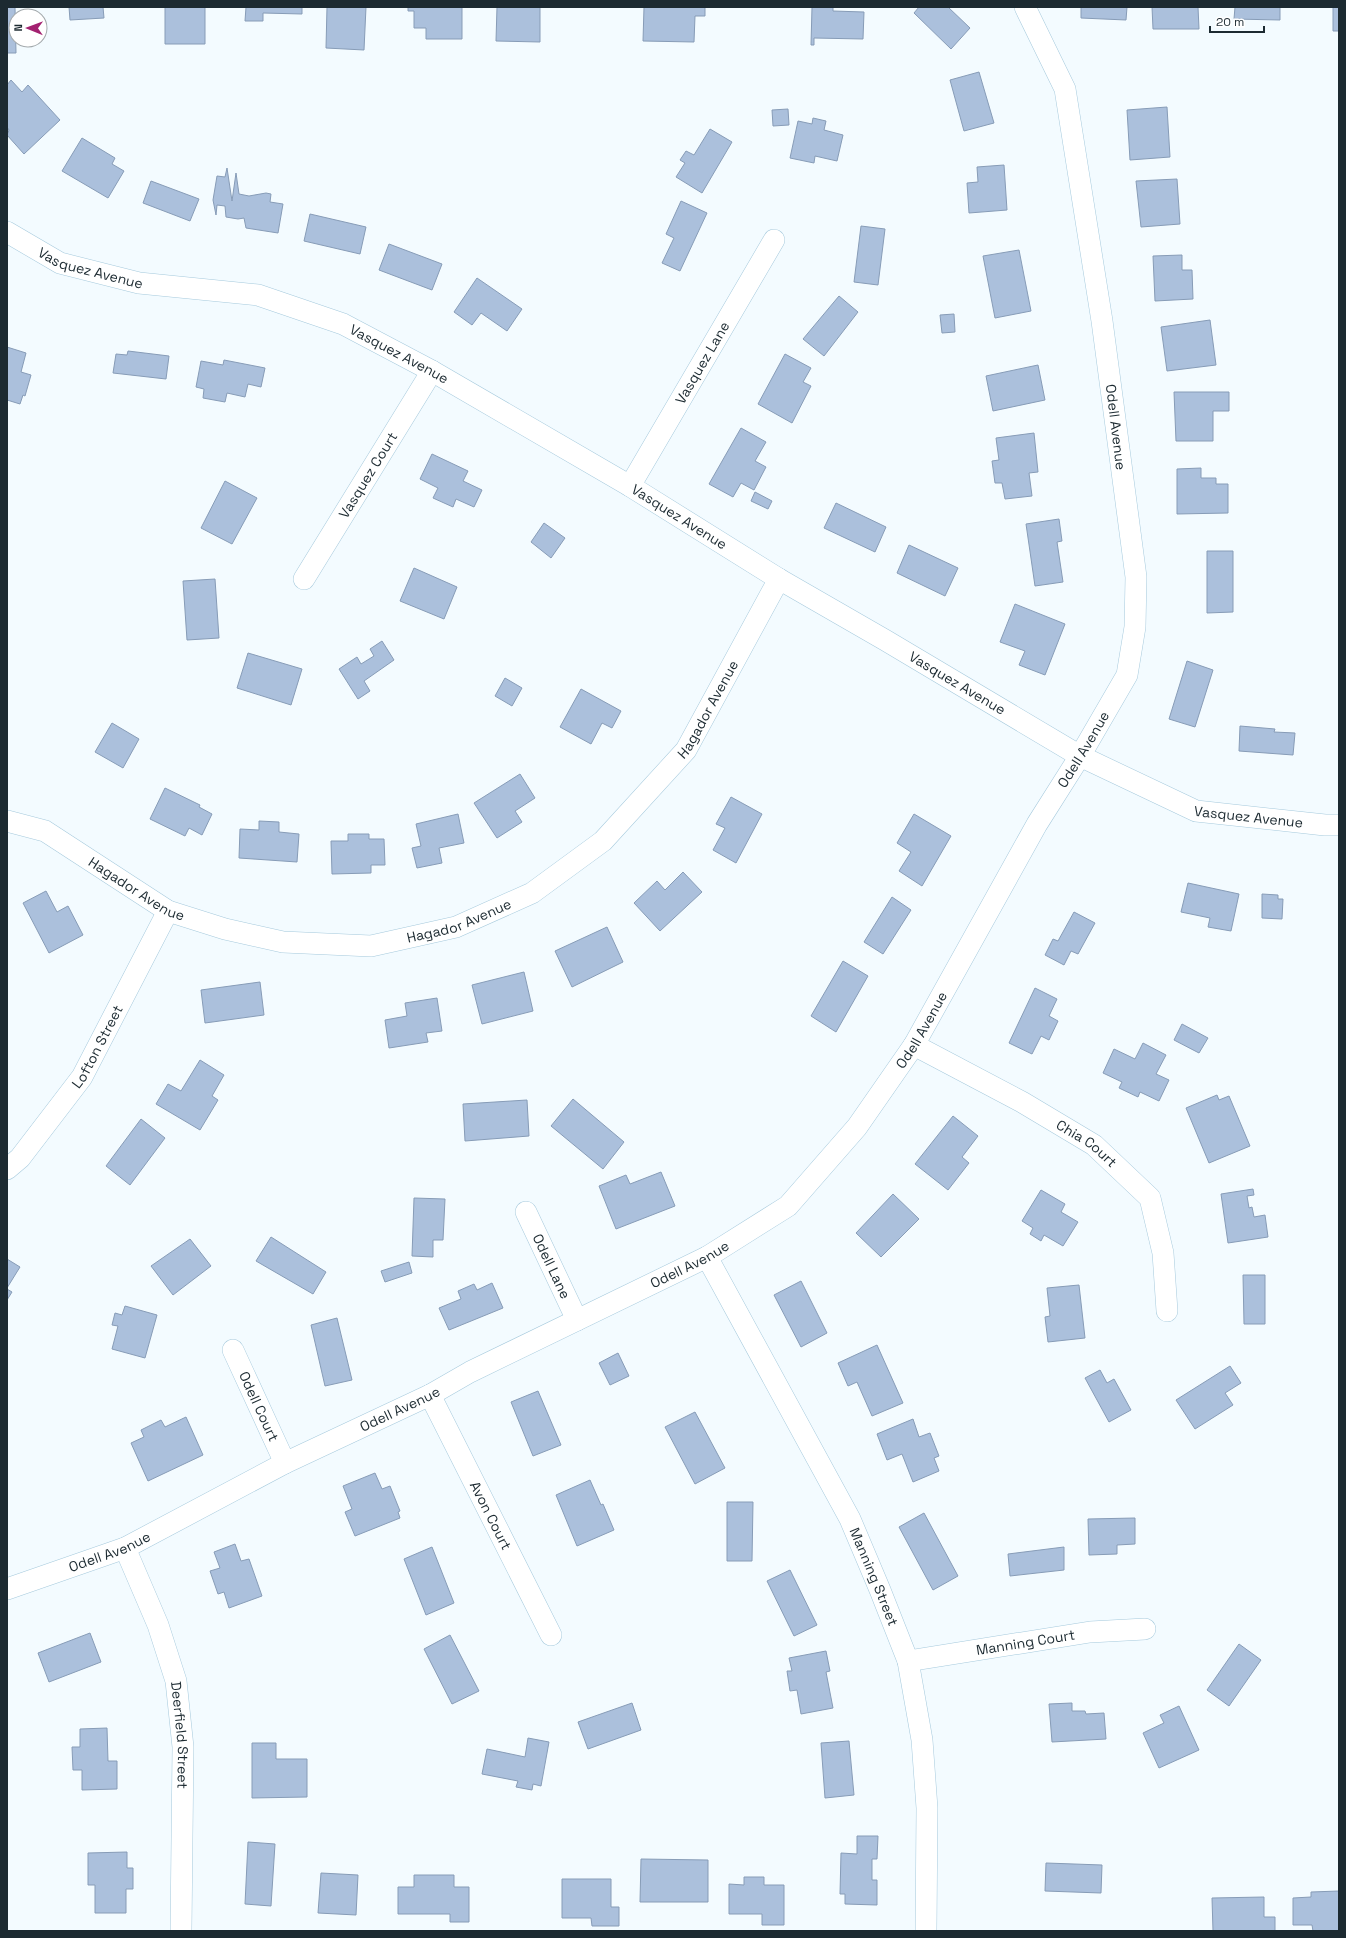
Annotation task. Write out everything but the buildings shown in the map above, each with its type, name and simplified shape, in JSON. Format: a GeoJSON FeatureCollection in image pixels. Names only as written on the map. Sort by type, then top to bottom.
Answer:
{"type":"FeatureCollection","features":[{"type":"Feature","properties":{"kind":"street","name":"Odell Avenue"},"geometry":{"type":"LineString","coordinates":[[7,1589],[125,1548],[285,1463],[430,1395],[470,1372],[707,1257],[788,1206],[857,1126],[914,1045],[1037,824],[1080,756],[1127,675],[1135,628],[1136,577],[1102,321],[1065,89],[1025,7]]}},
{"type":"Feature","properties":{"kind":"street","name":"Vasquez Avenue"},"geometry":{"type":"LineString","coordinates":[[7,232],[60,263],[139,283],[258,295],[343,324],[432,371],[630,486],[779,580],[885,640],[1080,756],[1196,811],[1339,825]]}},
{"type":"Feature","properties":{"kind":"street","name":"Vasquez Lane"},"geometry":{"type":"LineString","coordinates":[[630,486],[774,240]]}},
{"type":"Feature","properties":{"kind":"street","name":"Vasquez Court"},"geometry":{"type":"LineString","coordinates":[[304,579],[432,371]]}},
{"type":"Feature","properties":{"kind":"street","name":"Hagador Avenue"},"geometry":{"type":"LineString","coordinates":[[7,821],[45,831],[168,911],[225,929],[283,942],[371,946],[456,927],[532,894],[603,841],[686,750],[779,580]]}},
{"type":"Feature","properties":{"kind":"street","name":"Lofton Street"},"geometry":{"type":"LineString","coordinates":[[7,1168],[20,1158],[82,1077],[168,911]]}},
{"type":"Feature","properties":{"kind":"street","name":"Chia Court"},"geometry":{"type":"LineString","coordinates":[[914,1045],[1022,1102],[1094,1144],[1150,1198],[1163,1253],[1167,1311]]}},
{"type":"Feature","properties":{"kind":"street","name":"Odell Lane"},"geometry":{"type":"LineString","coordinates":[[526,1212],[577,1320]]}},
{"type":"Feature","properties":{"kind":"street","name":"Manning Street"},"geometry":{"type":"LineString","coordinates":[[707,1257],[850,1519],[908,1661],[922,1740],[927,1808],[926,1931]]}},
{"type":"Feature","properties":{"kind":"street","name":"Odell Court"},"geometry":{"type":"LineString","coordinates":[[233,1350],[285,1463]]}},
{"type":"Feature","properties":{"kind":"street","name":"Avon Court"},"geometry":{"type":"LineString","coordinates":[[430,1395],[551,1635]]}},
{"type":"Feature","properties":{"kind":"street","name":"Deerfield Street"},"geometry":{"type":"LineString","coordinates":[[125,1548],[158,1625],[176,1681],[183,1747],[181,1931]]}},
{"type":"Feature","properties":{"kind":"street","name":"Manning Court"},"geometry":{"type":"LineString","coordinates":[[908,1661],[1090,1632],[1145,1628]]}}]}
